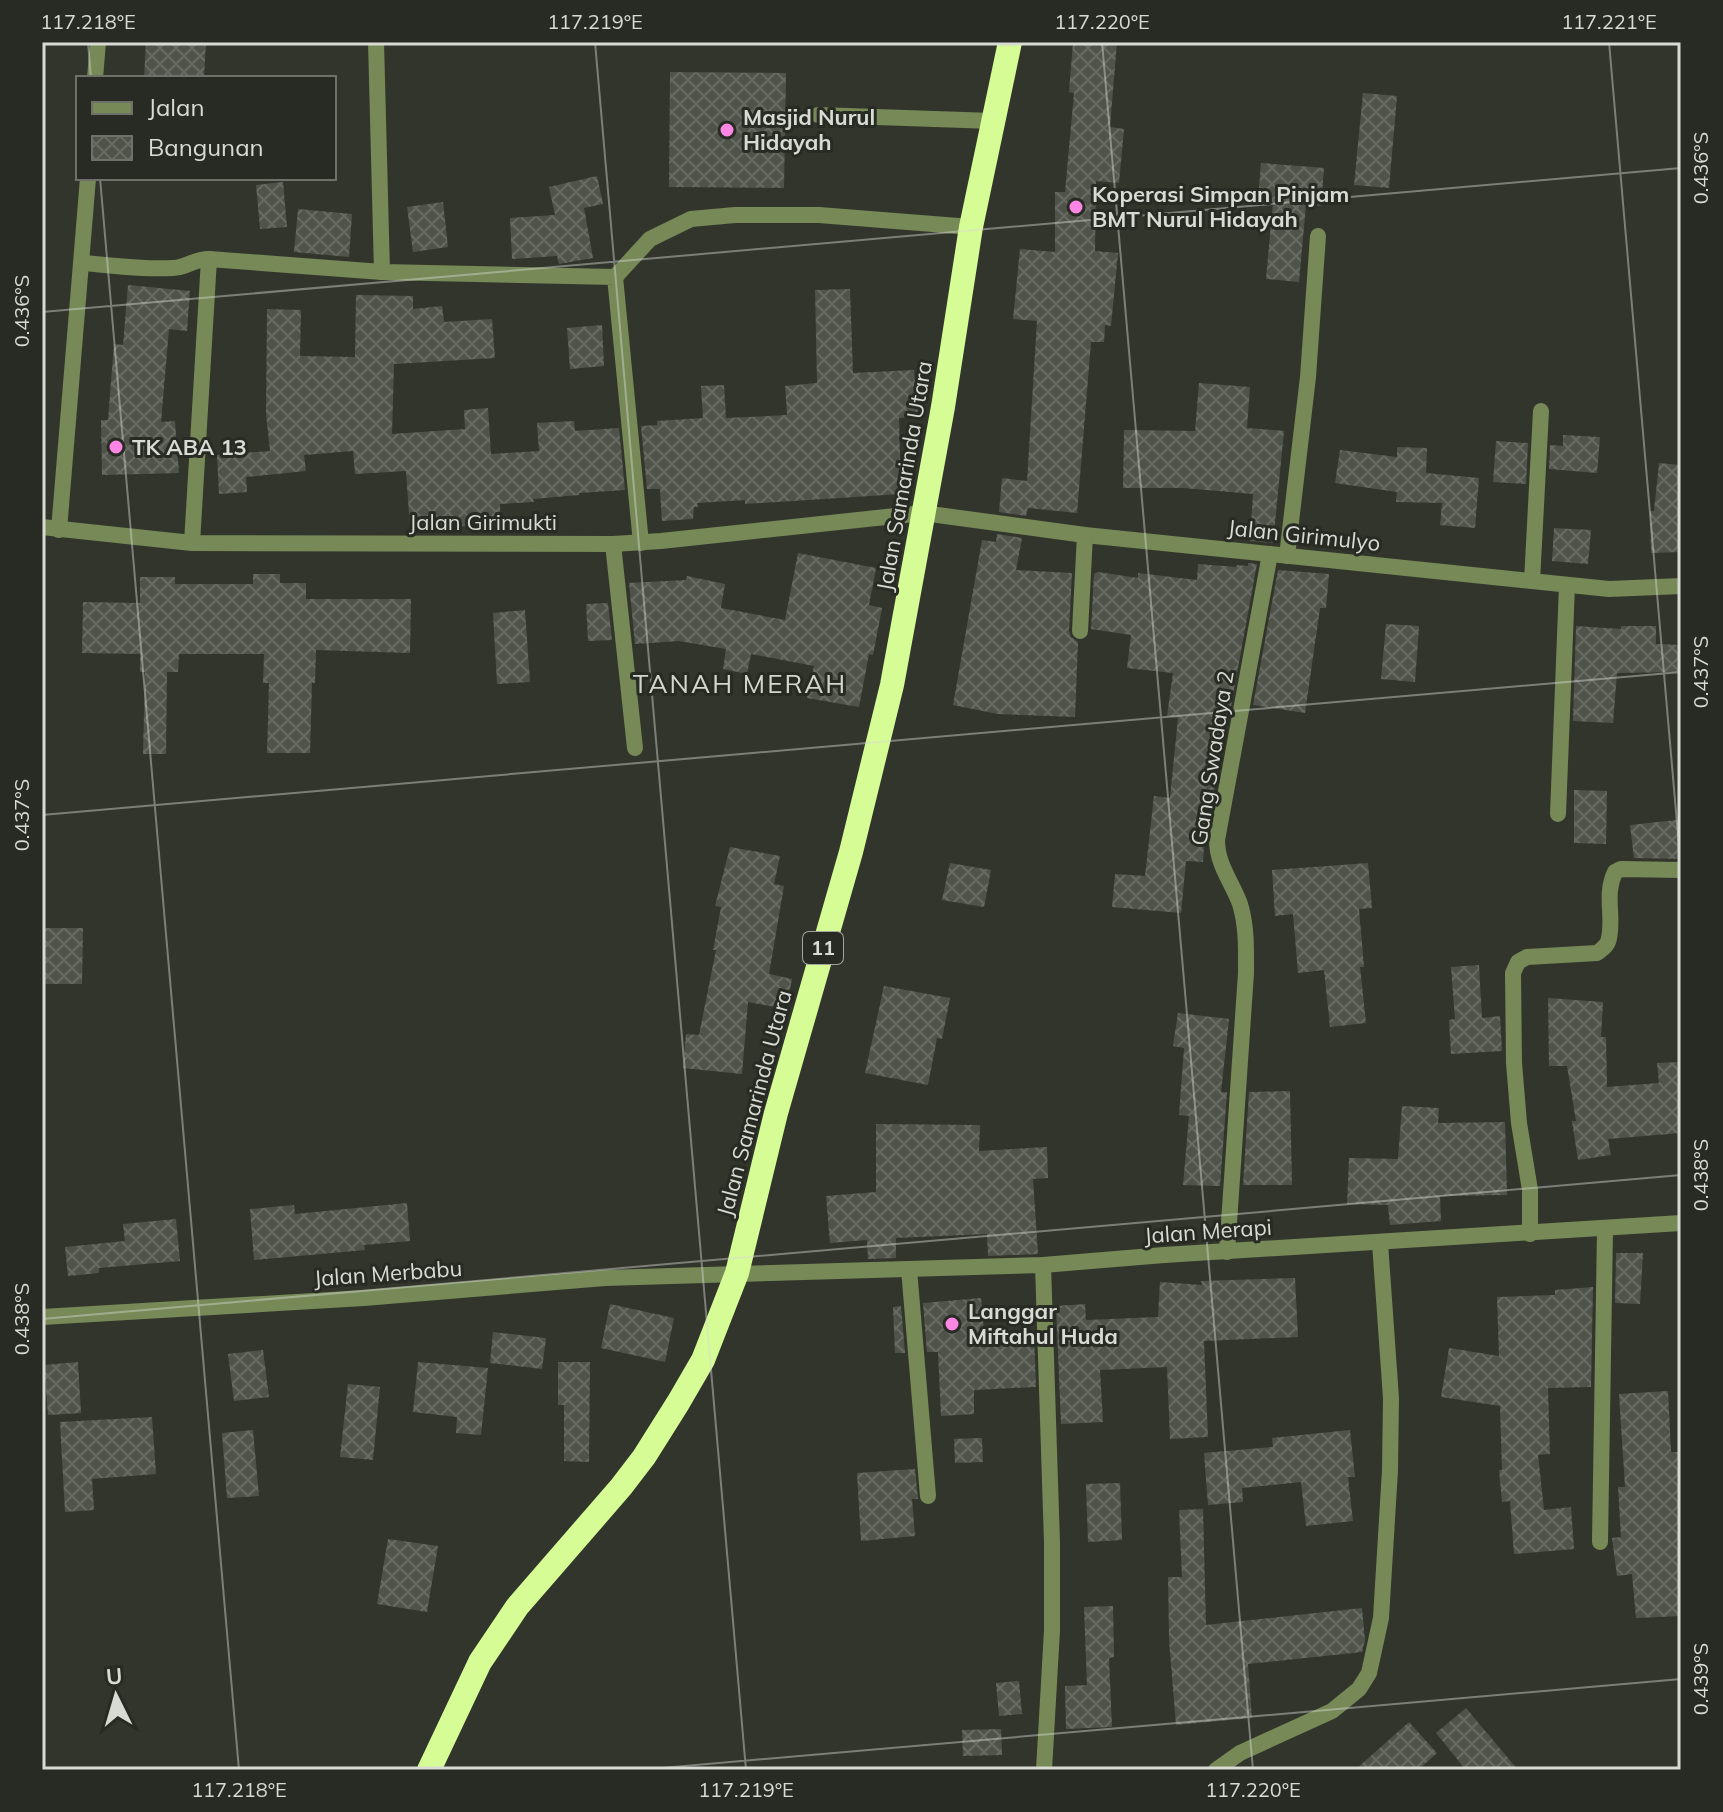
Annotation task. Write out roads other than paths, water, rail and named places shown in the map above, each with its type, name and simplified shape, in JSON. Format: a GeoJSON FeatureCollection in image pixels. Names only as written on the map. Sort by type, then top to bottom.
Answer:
{"type":"FeatureCollection","features":[{"type":"Feature","properties":{"kind":"highway","name":"Jalan Samarinda Utara"},"geometry":{"type":"LineString","coordinates":[[429,1770],[480,1662],[517,1607],[621,1487],[678,1403],[703,1360],[737,1273],[776,1113],[851,852],[889,700],[943,407],[971,227],[1010,42]]}},
{"type":"Feature","properties":{"kind":"street"},"geometry":{"type":"LineString","coordinates":[[95,76],[98,42]]}},
{"type":"Feature","properties":{"kind":"street"},"geometry":{"type":"LineString","coordinates":[[376,42],[382,272]]}},
{"type":"Feature","properties":{"kind":"street"},"geometry":{"type":"LineString","coordinates":[[818,115],[993,121]]}},
{"type":"Feature","properties":{"kind":"street"},"geometry":{"type":"LineString","coordinates":[[50,528],[82,263],[88,180]]}},
{"type":"Feature","properties":{"kind":"street"},"geometry":{"type":"LineString","coordinates":[[641,543],[615,277],[650,239],[691,219],[735,215],[819,215],[971,227]]}},
{"type":"Feature","properties":{"kind":"street","name":"Gang Swadaya 2"},"geometry":{"type":"LineString","coordinates":[[1227,1252],[1246,940],[1241,908],[1220,865],[1217,840],[1279,555],[1308,377],[1318,236]]}},
{"type":"Feature","properties":{"kind":"street"},"geometry":{"type":"LineString","coordinates":[[82,263],[170,269],[185,266],[194,259],[209,259],[382,272],[615,277]]}},
{"type":"Feature","properties":{"kind":"street"},"geometry":{"type":"LineString","coordinates":[[192,543],[209,259]]}},
{"type":"Feature","properties":{"kind":"street"},"geometry":{"type":"LineString","coordinates":[[1532,581],[1541,411]]}},
{"type":"Feature","properties":{"kind":"street","name":"Jalan Girimulyo"},"geometry":{"type":"LineString","coordinates":[[923,513],[1085,535],[1567,585],[1609,589],[1681,586]]}},
{"type":"Feature","properties":{"kind":"street","name":"Jalan Girimukti"},"geometry":{"type":"LineString","coordinates":[[50,528],[192,543],[613,544],[923,513]]}},
{"type":"Feature","properties":{"kind":"street"},"geometry":{"type":"LineString","coordinates":[[1080,631],[1085,535]]}},
{"type":"Feature","properties":{"kind":"street"},"geometry":{"type":"LineString","coordinates":[[613,544],[635,748]]}},
{"type":"Feature","properties":{"kind":"street"},"geometry":{"type":"LineString","coordinates":[[1558,814],[1567,585]]}},
{"type":"Feature","properties":{"kind":"street"},"geometry":{"type":"LineString","coordinates":[[1530,1234],[1530,1190],[1519,1123],[1514,1063],[1513,973],[1518,962],[1527,957],[1597,953],[1606,947],[1609,938],[1608,899],[1615,872],[1621,869],[1681,870]]}},
{"type":"Feature","properties":{"kind":"street","name":"Jalan Merapi"},"geometry":{"type":"LineString","coordinates":[[737,1273],[1043,1265],[1681,1223]]}},
{"type":"Feature","properties":{"kind":"street"},"geometry":{"type":"LineString","coordinates":[[1600,1542],[1605,1230]]}},
{"type":"Feature","properties":{"kind":"street"},"geometry":{"type":"LineString","coordinates":[[1216,1770],[1240,1753],[1332,1711],[1359,1689],[1369,1673],[1381,1618],[1390,1470],[1391,1398],[1380,1243]]}},
{"type":"Feature","properties":{"kind":"street"},"geometry":{"type":"LineString","coordinates":[[1043,1265],[1052,1543],[1052,1630],[1044,1770]]}},
{"type":"Feature","properties":{"kind":"street"},"geometry":{"type":"LineString","coordinates":[[909,1269],[928,1496]]}},
{"type":"Feature","properties":{"kind":"street","name":"Jalan Merbabu"},"geometry":{"type":"LineString","coordinates":[[42,1317],[364,1298],[605,1278],[737,1273]]}},
{"type":"Feature","properties":{"kind":"place","name":"Masjid Nurul Hidayah"},"geometry":{"type":"Point","coordinates":[727,130]}},
{"type":"Feature","properties":{"kind":"place","name":"Koperasi Simpan Pinjam BMT Nurul Hidayah"},"geometry":{"type":"Point","coordinates":[1076,207]}},
{"type":"Feature","properties":{"kind":"place","name":"TK ABA 13"},"geometry":{"type":"Point","coordinates":[116,447]}},
{"type":"Feature","properties":{"kind":"place","name":"Langgar Miftahul Huda"},"geometry":{"type":"Point","coordinates":[952,1324]}},
{"type":"Feature","properties":{"kind":"district","name":"TANAH MERAH"},"geometry":{"type":"Point","coordinates":[740,684]}}]}
